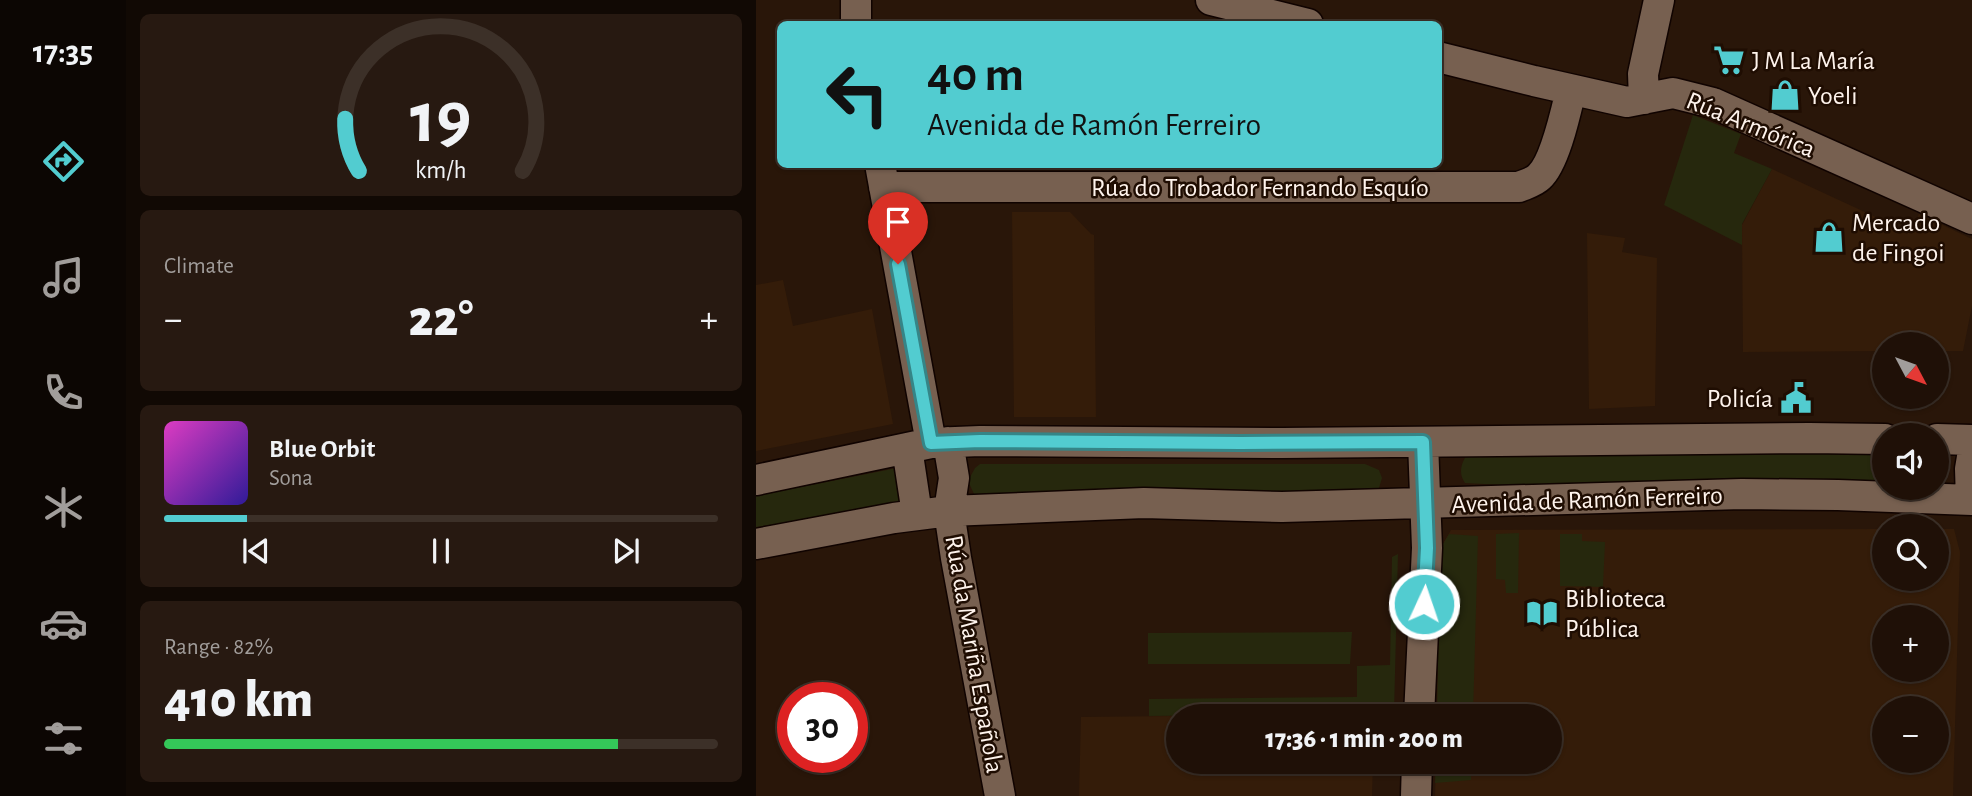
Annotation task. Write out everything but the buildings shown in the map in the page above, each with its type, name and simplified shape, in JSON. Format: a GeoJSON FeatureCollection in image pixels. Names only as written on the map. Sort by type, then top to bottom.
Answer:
{"type":"FeatureCollection","features":[{"type":"Feature","properties":{"kind":"street"},"geometry":{"type":"LineString","coordinates":[[856,0],[856,21]]}},
{"type":"Feature","properties":{"kind":"street"},"geometry":{"type":"LineString","coordinates":[[1211,0],[1296,21]]}},
{"type":"Feature","properties":{"kind":"street"},"geometry":{"type":"LineString","coordinates":[[1644,99],[1643,74],[1659,0]]}},
{"type":"Feature","properties":{"kind":"street","name":"Rúa Armórica"},"geometry":{"type":"LineString","coordinates":[[1442,58],[1627,102],[1673,93],[1713,103],[1972,219]]}},
{"type":"Feature","properties":{"kind":"street","name":"Rúa do Trobador Fernando Esquío"},"geometry":{"type":"LineString","coordinates":[[882,176],[1519,187],[1540,176],[1546,168],[1571,90]]}},
{"type":"Feature","properties":{"kind":"street"},"geometry":{"type":"LineString","coordinates":[[882,176],[929,445],[917,514]]}},
{"type":"Feature","properties":{"kind":"street"},"geometry":{"type":"LineString","coordinates":[[756,480],[929,445],[1872,439]]}},
{"type":"Feature","properties":{"kind":"street"},"geometry":{"type":"LineString","coordinates":[[1949,439],[1972,440]]}},
{"type":"Feature","properties":{"kind":"street"},"geometry":{"type":"LineString","coordinates":[[1420,704],[1427,548],[1423,442]]}},
{"type":"Feature","properties":{"kind":"street"},"geometry":{"type":"LineString","coordinates":[[929,445],[954,478],[949,511]]}},
{"type":"Feature","properties":{"kind":"street"},"geometry":{"type":"LineString","coordinates":[[1971,500],[1972,457]]}},
{"type":"Feature","properties":{"kind":"street","name":"Avenida de Ramón Ferreiro"},"geometry":{"type":"LineString","coordinates":[[756,544],[917,514],[1144,503],[1282,507],[1742,494],[1971,500]]}},
{"type":"Feature","properties":{"kind":"street","name":"Rúa da Mariña Española"},"geometry":{"type":"LineString","coordinates":[[949,511],[1000,796]]}},
{"type":"Feature","properties":{"kind":"street"},"geometry":{"type":"LineString","coordinates":[[1416,796],[1417,774]]}},
{"type":"Feature","properties":{"kind":"shaded area"},"geometry":{"type":"Polygon","coordinates":[[[1772,169],[1910,233],[1919,214],[1972,239],[1972,306],[1963,351],[1950,351],[1950,332],[1872,332],[1872,351],[1743,352],[1742,225],[1772,169]]]}},
{"type":"Feature","properties":{"kind":"shaded area"},"geometry":{"type":"Polygon","coordinates":[[[1012,212],[1070,212],[1094,235],[1096,417],[1014,417],[1012,212]]]}},
{"type":"Feature","properties":{"kind":"shaded area"},"geometry":{"type":"Polygon","coordinates":[[[1587,233],[1625,238],[1622,252],[1657,258],[1655,406],[1589,409],[1587,233]]]}},
{"type":"Feature","properties":{"kind":"shaded area"},"geometry":{"type":"Polygon","coordinates":[[[783,280],[793,326],[872,309],[893,424],[756,451],[756,285],[783,280]]]}},
{"type":"Feature","properties":{"kind":"shaded area"},"geometry":{"type":"Polygon","coordinates":[[[1872,529],[1872,591],[1949,591],[1949,529],[1954,529],[1960,552],[1953,796],[1435,796],[1436,774],[1562,774],[1562,704],[1437,704],[1440,549],[1451,530],[1872,529]]]}},
{"type":"Feature","properties":{"kind":"shaded area"},"geometry":{"type":"Polygon","coordinates":[[[1166,716],[1166,774],[1373,774],[1372,796],[1079,796],[1081,717],[1166,716]]]}},
{"type":"Feature","properties":{"kind":"green space"},"geometry":{"type":"Polygon","coordinates":[[[1693,115],[1741,134],[1734,153],[1772,169],[1742,224],[1742,245],[1664,205],[1693,115]]]}},
{"type":"Feature","properties":{"kind":"green space"},"geometry":{"type":"Polygon","coordinates":[[[1872,451],[1872,482],[1522,486],[1465,483],[1461,467],[1466,456],[1476,453],[1872,451]]]}},
{"type":"Feature","properties":{"kind":"green space"},"geometry":{"type":"Polygon","coordinates":[[[980,464],[1365,464],[1379,470],[1382,478],[1379,488],[1383,493],[989,497],[974,494],[968,481],[980,464]]]}},
{"type":"Feature","properties":{"kind":"green space"},"geometry":{"type":"Polygon","coordinates":[[[897,468],[906,505],[756,527],[756,496],[897,468]]]}},
{"type":"Feature","properties":{"kind":"green space"},"geometry":{"type":"Polygon","coordinates":[[[1519,533],[1518,593],[1506,593],[1505,580],[1496,579],[1496,534],[1519,533]]]}},
{"type":"Feature","properties":{"kind":"green space"},"geometry":{"type":"Polygon","coordinates":[[[1449,534],[1478,536],[1473,704],[1437,704],[1440,549],[1449,534]]]}},
{"type":"Feature","properties":{"kind":"green space"},"geometry":{"type":"Polygon","coordinates":[[[1560,534],[1582,534],[1582,541],[1605,542],[1603,587],[1560,586],[1560,534]]]}},
{"type":"Feature","properties":{"kind":"green space"},"geometry":{"type":"Polygon","coordinates":[[[1398,554],[1394,704],[1166,704],[1166,716],[1149,716],[1149,699],[1357,697],[1357,666],[1390,665],[1392,557],[1398,554]]]}},
{"type":"Feature","properties":{"kind":"green space"},"geometry":{"type":"Polygon","coordinates":[[[1352,632],[1350,664],[1148,664],[1148,633],[1352,632]]]}},
{"type":"Feature","properties":{"kind":"green space"},"geometry":{"type":"Polygon","coordinates":[[[1435,774],[1471,774],[1471,780],[1435,783],[1435,774]]]}},
{"type":"Feature","properties":{"kind":"place","name":"J M La María"},"geometry":{"type":"Point","coordinates":[1729,60]}},
{"type":"Feature","properties":{"kind":"place","name":"Yoeli"},"geometry":{"type":"Point","coordinates":[1785,95]}},
{"type":"Feature","properties":{"kind":"place","name":"Mercado de Fingoi"},"geometry":{"type":"Point","coordinates":[1829,237]}},
{"type":"Feature","properties":{"kind":"place","name":"Policía"},"geometry":{"type":"Point","coordinates":[1796,398]}},
{"type":"Feature","properties":{"kind":"place","name":"Biblioteca Pública"},"geometry":{"type":"Point","coordinates":[1542,613]}},
{"type":"Feature","properties":{"kind":"route"},"geometry":{"type":"LineString","coordinates":[[898,264],[931,443],[1423,442],[1427,548],[1424,604]]}}]}
